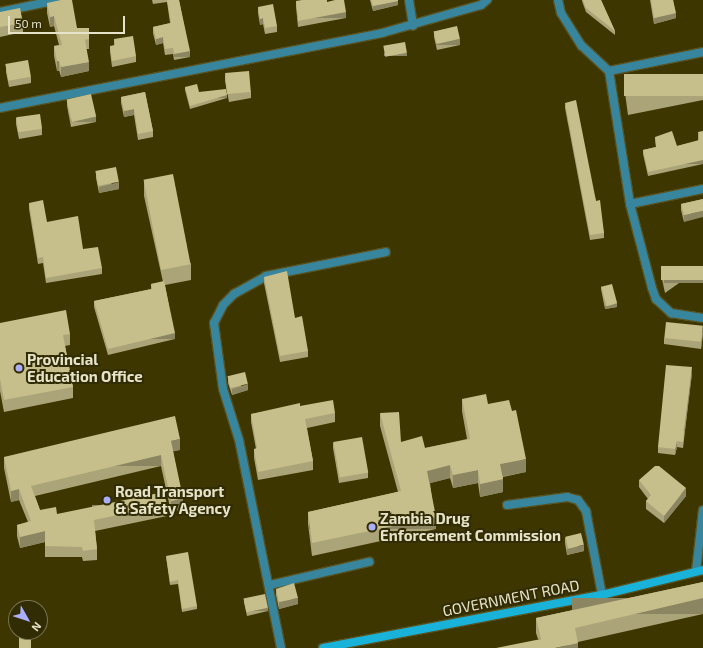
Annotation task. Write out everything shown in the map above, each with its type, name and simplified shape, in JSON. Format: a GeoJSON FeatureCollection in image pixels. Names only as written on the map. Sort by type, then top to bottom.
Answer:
{"type":"FeatureCollection","features":[{"type":"Feature","properties":{"kind":"main road","name":"GOVERNMENT ROAD"},"geometry":{"type":"LineString","coordinates":[[323,648],[602,595],[699,570]]}},
{"type":"Feature","properties":{"kind":"street"},"geometry":{"type":"LineString","coordinates":[[0,12],[57,0]]}},
{"type":"Feature","properties":{"kind":"street"},"geometry":{"type":"LineString","coordinates":[[409,0],[413,26]]}},
{"type":"Feature","properties":{"kind":"street"},"geometry":{"type":"LineString","coordinates":[[0,108],[303,50],[413,26],[481,5],[487,0]]}},
{"type":"Feature","properties":{"kind":"street"},"geometry":{"type":"LineString","coordinates":[[558,0],[561,13],[582,46],[609,71],[630,204],[656,299],[672,313],[703,318]]}},
{"type":"Feature","properties":{"kind":"street"},"geometry":{"type":"LineString","coordinates":[[609,71],[703,52]]}},
{"type":"Feature","properties":{"kind":"street"},"geometry":{"type":"LineString","coordinates":[[630,204],[703,189]]}},
{"type":"Feature","properties":{"kind":"street"},"geometry":{"type":"LineString","coordinates":[[281,648],[270,585],[238,433],[223,389],[214,323],[223,305],[234,294],[266,276],[386,252]]}},
{"type":"Feature","properties":{"kind":"street"},"geometry":{"type":"LineString","coordinates":[[507,505],[567,497],[578,500],[586,511],[602,595]]}},
{"type":"Feature","properties":{"kind":"street"},"geometry":{"type":"LineString","coordinates":[[699,570],[703,510]]}},
{"type":"Feature","properties":{"kind":"street"},"geometry":{"type":"LineString","coordinates":[[270,585],[369,562]]}},
{"type":"Feature","properties":{"kind":"building"},"geometry":{"type":"Polygon","coordinates":[[[61,0],[72,0],[77,28],[89,28],[89,39],[85,40],[89,62],[61,67],[59,61],[57,61],[54,46],[62,45],[54,16],[50,17],[47,3],[61,0]]]}},
{"type":"Feature","properties":{"kind":"building"},"geometry":{"type":"Polygon","coordinates":[[[167,0],[179,0],[190,51],[174,54],[173,48],[165,49],[163,37],[156,39],[153,27],[171,23],[167,0]]]}},
{"type":"Feature","properties":{"kind":"building"},"geometry":{"type":"Polygon","coordinates":[[[327,0],[327,2],[344,0],[346,12],[298,21],[296,1],[327,0]]]}},
{"type":"Feature","properties":{"kind":"building"},"geometry":{"type":"Polygon","coordinates":[[[371,0],[398,0],[398,1],[373,6],[371,0]]]}},
{"type":"Feature","properties":{"kind":"building"},"geometry":{"type":"Polygon","coordinates":[[[583,0],[601,0],[615,31],[586,8],[583,0]]]}},
{"type":"Feature","properties":{"kind":"building"},"geometry":{"type":"Polygon","coordinates":[[[651,0],[673,0],[676,13],[654,18],[651,0]]]}},
{"type":"Feature","properties":{"kind":"building"},"geometry":{"type":"Polygon","coordinates":[[[273,4],[277,26],[265,28],[263,18],[260,19],[258,7],[273,4]]]}},
{"type":"Feature","properties":{"kind":"building"},"geometry":{"type":"Polygon","coordinates":[[[20,8],[23,23],[0,27],[0,12],[20,8]]]}},
{"type":"Feature","properties":{"kind":"building"},"geometry":{"type":"Polygon","coordinates":[[[457,26],[460,39],[437,44],[434,31],[457,26]]]}},
{"type":"Feature","properties":{"kind":"building"},"geometry":{"type":"Polygon","coordinates":[[[133,36],[136,56],[112,61],[110,46],[115,45],[114,39],[133,36]]]}},
{"type":"Feature","properties":{"kind":"building"},"geometry":{"type":"Polygon","coordinates":[[[405,42],[407,53],[385,57],[383,46],[405,42]]]}},
{"type":"Feature","properties":{"kind":"building"},"geometry":{"type":"Polygon","coordinates":[[[28,60],[31,77],[8,81],[5,64],[28,60]]]}},
{"type":"Feature","properties":{"kind":"building"},"geometry":{"type":"Polygon","coordinates":[[[249,71],[251,92],[227,94],[225,73],[249,71]]]}},
{"type":"Feature","properties":{"kind":"building"},"geometry":{"type":"Polygon","coordinates":[[[624,74],[703,74],[703,96],[624,96],[624,74]]]}},
{"type":"Feature","properties":{"kind":"building"},"geometry":{"type":"Polygon","coordinates":[[[197,84],[199,92],[226,89],[227,95],[190,106],[185,87],[197,84]]]}},
{"type":"Feature","properties":{"kind":"building"},"geometry":{"type":"Polygon","coordinates":[[[145,92],[153,131],[138,134],[134,109],[124,111],[121,97],[145,92]]]}},
{"type":"Feature","properties":{"kind":"building"},"geometry":{"type":"Polygon","coordinates":[[[91,94],[96,116],[72,122],[67,100],[91,94]]]}},
{"type":"Feature","properties":{"kind":"building"},"geometry":{"type":"Polygon","coordinates":[[[576,100],[596,201],[600,200],[604,233],[590,235],[565,103],[576,100]]]}},
{"type":"Feature","properties":{"kind":"building"},"geometry":{"type":"Polygon","coordinates":[[[40,114],[42,129],[18,132],[16,117],[40,114]]]}},
{"type":"Feature","properties":{"kind":"building"},"geometry":{"type":"Polygon","coordinates":[[[672,131],[677,146],[699,140],[698,132],[703,131],[703,160],[648,172],[643,150],[656,147],[655,137],[672,131]]]}},
{"type":"Feature","properties":{"kind":"building"},"geometry":{"type":"Polygon","coordinates":[[[116,167],[119,182],[98,186],[95,171],[116,167]]]}},
{"type":"Feature","properties":{"kind":"building"},"geometry":{"type":"Polygon","coordinates":[[[173,174],[191,264],[161,270],[144,180],[173,174]]]}},
{"type":"Feature","properties":{"kind":"building"},"geometry":{"type":"Polygon","coordinates":[[[703,199],[703,211],[684,215],[681,204],[703,199]]]}},
{"type":"Feature","properties":{"kind":"building"},"geometry":{"type":"Polygon","coordinates":[[[43,200],[47,222],[78,216],[83,249],[98,247],[102,268],[46,278],[43,257],[38,258],[29,203],[43,200]]]}},
{"type":"Feature","properties":{"kind":"building"},"geometry":{"type":"Polygon","coordinates":[[[661,266],[703,266],[703,280],[661,280],[661,266]]]}},
{"type":"Feature","properties":{"kind":"building"},"geometry":{"type":"Polygon","coordinates":[[[287,271],[295,318],[302,316],[308,351],[280,356],[264,277],[287,271]]]}},
{"type":"Feature","properties":{"kind":"building"},"geometry":{"type":"Polygon","coordinates":[[[164,281],[175,333],[108,349],[94,301],[152,289],[151,284],[164,281]]]}},
{"type":"Feature","properties":{"kind":"building"},"geometry":{"type":"Polygon","coordinates":[[[612,284],[617,303],[607,306],[601,287],[612,284]]]}},
{"type":"Feature","properties":{"kind":"building","name":"Provincial Education Office"},"geometry":{"type":"Polygon","coordinates":[[[66,310],[70,334],[63,335],[73,387],[4,400],[0,379],[0,323],[66,310]]]}},
{"type":"Feature","properties":{"kind":"building"},"geometry":{"type":"Polygon","coordinates":[[[666,322],[703,326],[701,342],[664,338],[666,322]]]}},
{"type":"Feature","properties":{"kind":"building"},"geometry":{"type":"Polygon","coordinates":[[[666,365],[692,367],[684,430],[682,429],[684,431],[683,442],[677,441],[675,449],[658,447],[666,365]]]}},
{"type":"Feature","properties":{"kind":"building"},"geometry":{"type":"Polygon","coordinates":[[[245,372],[248,384],[230,388],[228,376],[245,372]]]}},
{"type":"Feature","properties":{"kind":"building"},"geometry":{"type":"Polygon","coordinates":[[[486,394],[488,404],[509,400],[512,411],[516,410],[526,459],[500,464],[503,479],[480,484],[478,470],[453,475],[450,465],[427,471],[436,517],[312,543],[308,512],[401,491],[380,413],[399,412],[401,442],[422,436],[425,448],[470,439],[462,399],[486,394]]]}},
{"type":"Feature","properties":{"kind":"building"},"geometry":{"type":"Polygon","coordinates":[[[333,400],[335,413],[305,419],[313,461],[258,472],[254,449],[257,448],[251,414],[300,403],[300,406],[333,400]]]}},
{"type":"Feature","properties":{"kind":"building"},"geometry":{"type":"Polygon","coordinates":[[[175,416],[180,439],[171,441],[183,498],[171,501],[161,455],[31,486],[40,510],[56,507],[57,514],[164,492],[167,505],[94,520],[97,549],[83,551],[82,547],[45,546],[45,531],[20,537],[17,525],[31,521],[19,489],[11,491],[4,457],[175,416]]]}},
{"type":"Feature","properties":{"kind":"building"},"geometry":{"type":"Polygon","coordinates":[[[362,437],[368,472],[340,477],[333,442],[362,437]]]}},
{"type":"Feature","properties":{"kind":"building"},"geometry":{"type":"Polygon","coordinates":[[[655,466],[659,466],[686,488],[664,516],[646,501],[651,495],[639,480],[655,466]]]}},
{"type":"Feature","properties":{"kind":"building"},"geometry":{"type":"Polygon","coordinates":[[[581,533],[584,545],[568,549],[565,537],[581,533]]]}},
{"type":"Feature","properties":{"kind":"building"},"geometry":{"type":"Polygon","coordinates":[[[188,552],[197,606],[182,609],[178,580],[170,582],[166,556],[188,552]]]}},
{"type":"Feature","properties":{"kind":"building"},"geometry":{"type":"Polygon","coordinates":[[[703,582],[703,598],[575,628],[578,643],[555,648],[496,648],[541,639],[536,618],[703,582]]]}},
{"type":"Feature","properties":{"kind":"building"},"geometry":{"type":"Polygon","coordinates":[[[294,583],[298,598],[279,602],[276,589],[294,583]]]}},
{"type":"Feature","properties":{"kind":"building"},"geometry":{"type":"Polygon","coordinates":[[[265,594],[268,608],[246,612],[243,599],[265,594]]]}},
{"type":"Feature","properties":{"kind":"building"},"geometry":{"type":"Polygon","coordinates":[[[19,640],[31,640],[31,648],[19,648],[19,640]]]}},
{"type":"Feature","properties":{"kind":"place","name":"Provincial Education Office"},"geometry":{"type":"Point","coordinates":[19,368]}},
{"type":"Feature","properties":{"kind":"place","name":"Road Transport & Safety Agency"},"geometry":{"type":"Point","coordinates":[107,500]}},
{"type":"Feature","properties":{"kind":"place","name":"Zambia Drug Enforcement Commission"},"geometry":{"type":"Point","coordinates":[372,527]}}]}
